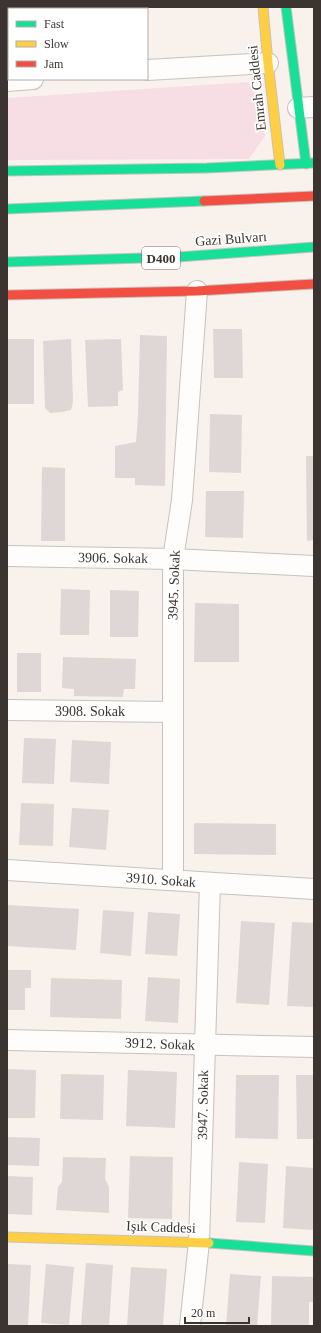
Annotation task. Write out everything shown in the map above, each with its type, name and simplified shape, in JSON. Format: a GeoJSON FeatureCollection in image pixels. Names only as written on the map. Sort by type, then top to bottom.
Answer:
{"type":"FeatureCollection","features":[{"type":"Feature","properties":{"kind":"main road","name":"Emrah Caddesi"},"geometry":{"type":"LineString","coordinates":[[263,7],[280,165]]}},
{"type":"Feature","properties":{"kind":"main road"},"geometry":{"type":"LineString","coordinates":[[7,171],[207,168],[310,163],[306,108],[286,7]]}},
{"type":"Feature","properties":{"kind":"main road"},"geometry":{"type":"LineString","coordinates":[[7,209],[314,196]]}},
{"type":"Feature","properties":{"kind":"main road","name":"Gazi Bulvarı"},"geometry":{"type":"LineString","coordinates":[[7,262],[178,257],[314,247]]}},
{"type":"Feature","properties":{"kind":"main road"},"geometry":{"type":"LineString","coordinates":[[7,295],[197,291],[314,284]]}},
{"type":"Feature","properties":{"kind":"main road","name":"Işık Caddesi"},"geometry":{"type":"LineString","coordinates":[[7,1237],[199,1242],[314,1251]]}},
{"type":"Feature","properties":{"kind":"street"},"geometry":{"type":"LineString","coordinates":[[148,70],[268,62]]}},
{"type":"Feature","properties":{"kind":"street"},"geometry":{"type":"LineString","coordinates":[[7,81],[20,80]]}},
{"type":"Feature","properties":{"kind":"street","name":"3945. Sokak"},"geometry":{"type":"LineString","coordinates":[[173,880],[173,559],[182,500],[197,291]]}},
{"type":"Feature","properties":{"kind":"street","name":"3906. Sokak"},"geometry":{"type":"LineString","coordinates":[[7,556],[173,559],[314,566]]}},
{"type":"Feature","properties":{"kind":"street","name":"3908. Sokak"},"geometry":{"type":"LineString","coordinates":[[7,710],[173,712]]}},
{"type":"Feature","properties":{"kind":"street","name":"3910. Sokak"},"geometry":{"type":"LineString","coordinates":[[7,870],[314,889]]}},
{"type":"Feature","properties":{"kind":"street","name":"3947. Sokak"},"geometry":{"type":"LineString","coordinates":[[190,1326],[199,1242],[210,883]]}},
{"type":"Feature","properties":{"kind":"street","name":"3912. Sokak"},"geometry":{"type":"LineString","coordinates":[[7,1040],[314,1047]]}},
{"type":"Feature","properties":{"kind":"shaded area"},"geometry":{"type":"Polygon","coordinates":[[[249,82],[260,109],[265,136],[249,159],[7,160],[7,98],[249,82]]]}},
{"type":"Feature","properties":{"kind":"building"},"geometry":{"type":"Polygon","coordinates":[[[213,329],[242,329],[243,378],[214,378],[213,329]]]}},
{"type":"Feature","properties":{"kind":"building"},"geometry":{"type":"Polygon","coordinates":[[[140,335],[167,336],[165,486],[135,485],[135,478],[115,478],[115,446],[136,442],[140,335]]]}},
{"type":"Feature","properties":{"kind":"building"},"geometry":{"type":"Polygon","coordinates":[[[7,339],[34,339],[34,404],[7,404],[7,339]]]}},
{"type":"Feature","properties":{"kind":"building"},"geometry":{"type":"Polygon","coordinates":[[[71,339],[73,402],[71,410],[50,413],[45,408],[43,341],[71,339]]]}},
{"type":"Feature","properties":{"kind":"building"},"geometry":{"type":"Polygon","coordinates":[[[121,339],[123,390],[118,392],[118,406],[88,407],[85,340],[121,339]]]}},
{"type":"Feature","properties":{"kind":"building"},"geometry":{"type":"Polygon","coordinates":[[[210,414],[242,415],[241,473],[209,472],[210,414]]]}},
{"type":"Feature","properties":{"kind":"building"},"geometry":{"type":"Polygon","coordinates":[[[306,456],[314,456],[314,540],[307,541],[306,456]]]}},
{"type":"Feature","properties":{"kind":"building"},"geometry":{"type":"Polygon","coordinates":[[[42,467],[65,468],[65,541],[41,541],[42,467]]]}},
{"type":"Feature","properties":{"kind":"building"},"geometry":{"type":"Polygon","coordinates":[[[206,491],[244,491],[243,538],[205,537],[206,491]]]}},
{"type":"Feature","properties":{"kind":"building"},"geometry":{"type":"Polygon","coordinates":[[[61,589],[90,590],[89,635],[60,635],[61,589]]]}},
{"type":"Feature","properties":{"kind":"building"},"geometry":{"type":"Polygon","coordinates":[[[110,590],[139,591],[138,637],[110,637],[110,590]]]}},
{"type":"Feature","properties":{"kind":"building"},"geometry":{"type":"Polygon","coordinates":[[[195,603],[239,604],[239,662],[194,662],[195,603]]]}},
{"type":"Feature","properties":{"kind":"building"},"geometry":{"type":"Polygon","coordinates":[[[17,653],[41,653],[41,692],[17,692],[17,653]]]}},
{"type":"Feature","properties":{"kind":"building"},"geometry":{"type":"Polygon","coordinates":[[[63,657],[136,659],[135,689],[124,689],[123,697],[74,696],[74,689],[62,688],[63,657]]]}},
{"type":"Feature","properties":{"kind":"building"},"geometry":{"type":"Polygon","coordinates":[[[24,738],[56,739],[54,784],[22,783],[24,738]]]}},
{"type":"Feature","properties":{"kind":"building"},"geometry":{"type":"Polygon","coordinates":[[[72,740],[111,742],[109,784],[70,782],[72,740]]]}},
{"type":"Feature","properties":{"kind":"building"},"geometry":{"type":"Polygon","coordinates":[[[21,803],[54,804],[53,846],[19,845],[21,803]]]}},
{"type":"Feature","properties":{"kind":"building"},"geometry":{"type":"Polygon","coordinates":[[[72,808],[109,810],[106,850],[69,847],[72,808]]]}},
{"type":"Feature","properties":{"kind":"building"},"geometry":{"type":"Polygon","coordinates":[[[194,823],[276,824],[276,855],[194,854],[194,823]]]}},
{"type":"Feature","properties":{"kind":"building"},"geometry":{"type":"Polygon","coordinates":[[[7,905],[79,909],[76,950],[7,946],[7,905]]]}},
{"type":"Feature","properties":{"kind":"building"},"geometry":{"type":"Polygon","coordinates":[[[103,910],[134,912],[131,956],[100,953],[103,910]]]}},
{"type":"Feature","properties":{"kind":"building"},"geometry":{"type":"Polygon","coordinates":[[[148,912],[180,914],[177,956],[145,954],[148,912]]]}},
{"type":"Feature","properties":{"kind":"building"},"geometry":{"type":"Polygon","coordinates":[[[241,921],[275,923],[269,1005],[236,1003],[241,921]]]}},
{"type":"Feature","properties":{"kind":"building"},"geometry":{"type":"Polygon","coordinates":[[[292,922],[314,923],[314,1007],[287,1006],[292,922]]]}},
{"type":"Feature","properties":{"kind":"building"},"geometry":{"type":"Polygon","coordinates":[[[7,970],[31,970],[31,988],[25,988],[25,1010],[7,1010],[7,970]]]}},
{"type":"Feature","properties":{"kind":"building"},"geometry":{"type":"Polygon","coordinates":[[[148,977],[180,979],[178,1023],[145,1021],[148,977]]]}},
{"type":"Feature","properties":{"kind":"building"},"geometry":{"type":"Polygon","coordinates":[[[51,978],[122,980],[121,1019],[50,1017],[51,978]]]}},
{"type":"Feature","properties":{"kind":"building"},"geometry":{"type":"Polygon","coordinates":[[[7,1069],[36,1070],[35,1118],[7,1118],[7,1069]]]}},
{"type":"Feature","properties":{"kind":"building"},"geometry":{"type":"Polygon","coordinates":[[[128,1070],[177,1072],[175,1128],[126,1126],[128,1070]]]}},
{"type":"Feature","properties":{"kind":"building"},"geometry":{"type":"Polygon","coordinates":[[[61,1074],[104,1075],[103,1120],[60,1119],[61,1074]]]}},
{"type":"Feature","properties":{"kind":"building"},"geometry":{"type":"Polygon","coordinates":[[[236,1075],[279,1075],[278,1139],[235,1138],[236,1075]]]}},
{"type":"Feature","properties":{"kind":"building"},"geometry":{"type":"Polygon","coordinates":[[[296,1075],[314,1075],[314,1139],[297,1139],[296,1075]]]}},
{"type":"Feature","properties":{"kind":"building"},"geometry":{"type":"Polygon","coordinates":[[[7,1137],[40,1138],[39,1166],[7,1165],[7,1137]]]}},
{"type":"Feature","properties":{"kind":"building"},"geometry":{"type":"Polygon","coordinates":[[[130,1156],[173,1157],[172,1219],[128,1218],[130,1156]]]}},
{"type":"Feature","properties":{"kind":"building"},"geometry":{"type":"Polygon","coordinates":[[[63,1157],[106,1158],[105,1179],[109,1187],[109,1213],[56,1210],[58,1187],[62,1182],[63,1157]]]}},
{"type":"Feature","properties":{"kind":"building"},"geometry":{"type":"Polygon","coordinates":[[[239,1162],[268,1164],[265,1223],[236,1222],[239,1162]]]}},
{"type":"Feature","properties":{"kind":"building"},"geometry":{"type":"Polygon","coordinates":[[[286,1166],[314,1168],[314,1230],[283,1228],[286,1166]]]}},
{"type":"Feature","properties":{"kind":"building"},"geometry":{"type":"Polygon","coordinates":[[[7,1176],[33,1177],[32,1215],[7,1214],[7,1176]]]}},
{"type":"Feature","properties":{"kind":"building"},"geometry":{"type":"Polygon","coordinates":[[[86,1263],[113,1265],[109,1326],[81,1326],[86,1263]]]}},
{"type":"Feature","properties":{"kind":"building"},"geometry":{"type":"Polygon","coordinates":[[[7,1264],[31,1265],[28,1326],[7,1325],[7,1264]]]}},
{"type":"Feature","properties":{"kind":"building"},"geometry":{"type":"Polygon","coordinates":[[[46,1264],[74,1267],[69,1325],[41,1323],[46,1264]]]}},
{"type":"Feature","properties":{"kind":"building"},"geometry":{"type":"Polygon","coordinates":[[[131,1267],[167,1269],[163,1326],[127,1326],[131,1267]]]}},
{"type":"Feature","properties":{"kind":"building"},"geometry":{"type":"Polygon","coordinates":[[[230,1274],[261,1276],[257,1326],[226,1326],[230,1274]]]}},
{"type":"Feature","properties":{"kind":"building"},"geometry":{"type":"Polygon","coordinates":[[[272,1276],[314,1277],[314,1302],[309,1302],[309,1326],[271,1326],[272,1276]]]}},
{"type":"Feature","properties":{"kind":"traffic: fast"},"geometry":{"type":"LineString","coordinates":[[286,7],[306,164]]}},
{"type":"Feature","properties":{"kind":"traffic: fast"},"geometry":{"type":"LineString","coordinates":[[7,171],[207,168],[314,163]]}},
{"type":"Feature","properties":{"kind":"traffic: fast"},"geometry":{"type":"LineString","coordinates":[[7,209],[204,201]]}},
{"type":"Feature","properties":{"kind":"traffic: fast"},"geometry":{"type":"LineString","coordinates":[[7,262],[178,257],[314,247]]}},
{"type":"Feature","properties":{"kind":"traffic: fast"},"geometry":{"type":"LineString","coordinates":[[209,1243],[314,1251]]}},
{"type":"Feature","properties":{"kind":"traffic: slow"},"geometry":{"type":"LineString","coordinates":[[263,7],[280,165]]}},
{"type":"Feature","properties":{"kind":"traffic: slow"},"geometry":{"type":"LineString","coordinates":[[7,1237],[209,1243]]}},
{"type":"Feature","properties":{"kind":"traffic: jam"},"geometry":{"type":"LineString","coordinates":[[204,201],[314,196]]}},
{"type":"Feature","properties":{"kind":"traffic: jam"},"geometry":{"type":"LineString","coordinates":[[7,295],[197,291],[314,284]]}}]}
